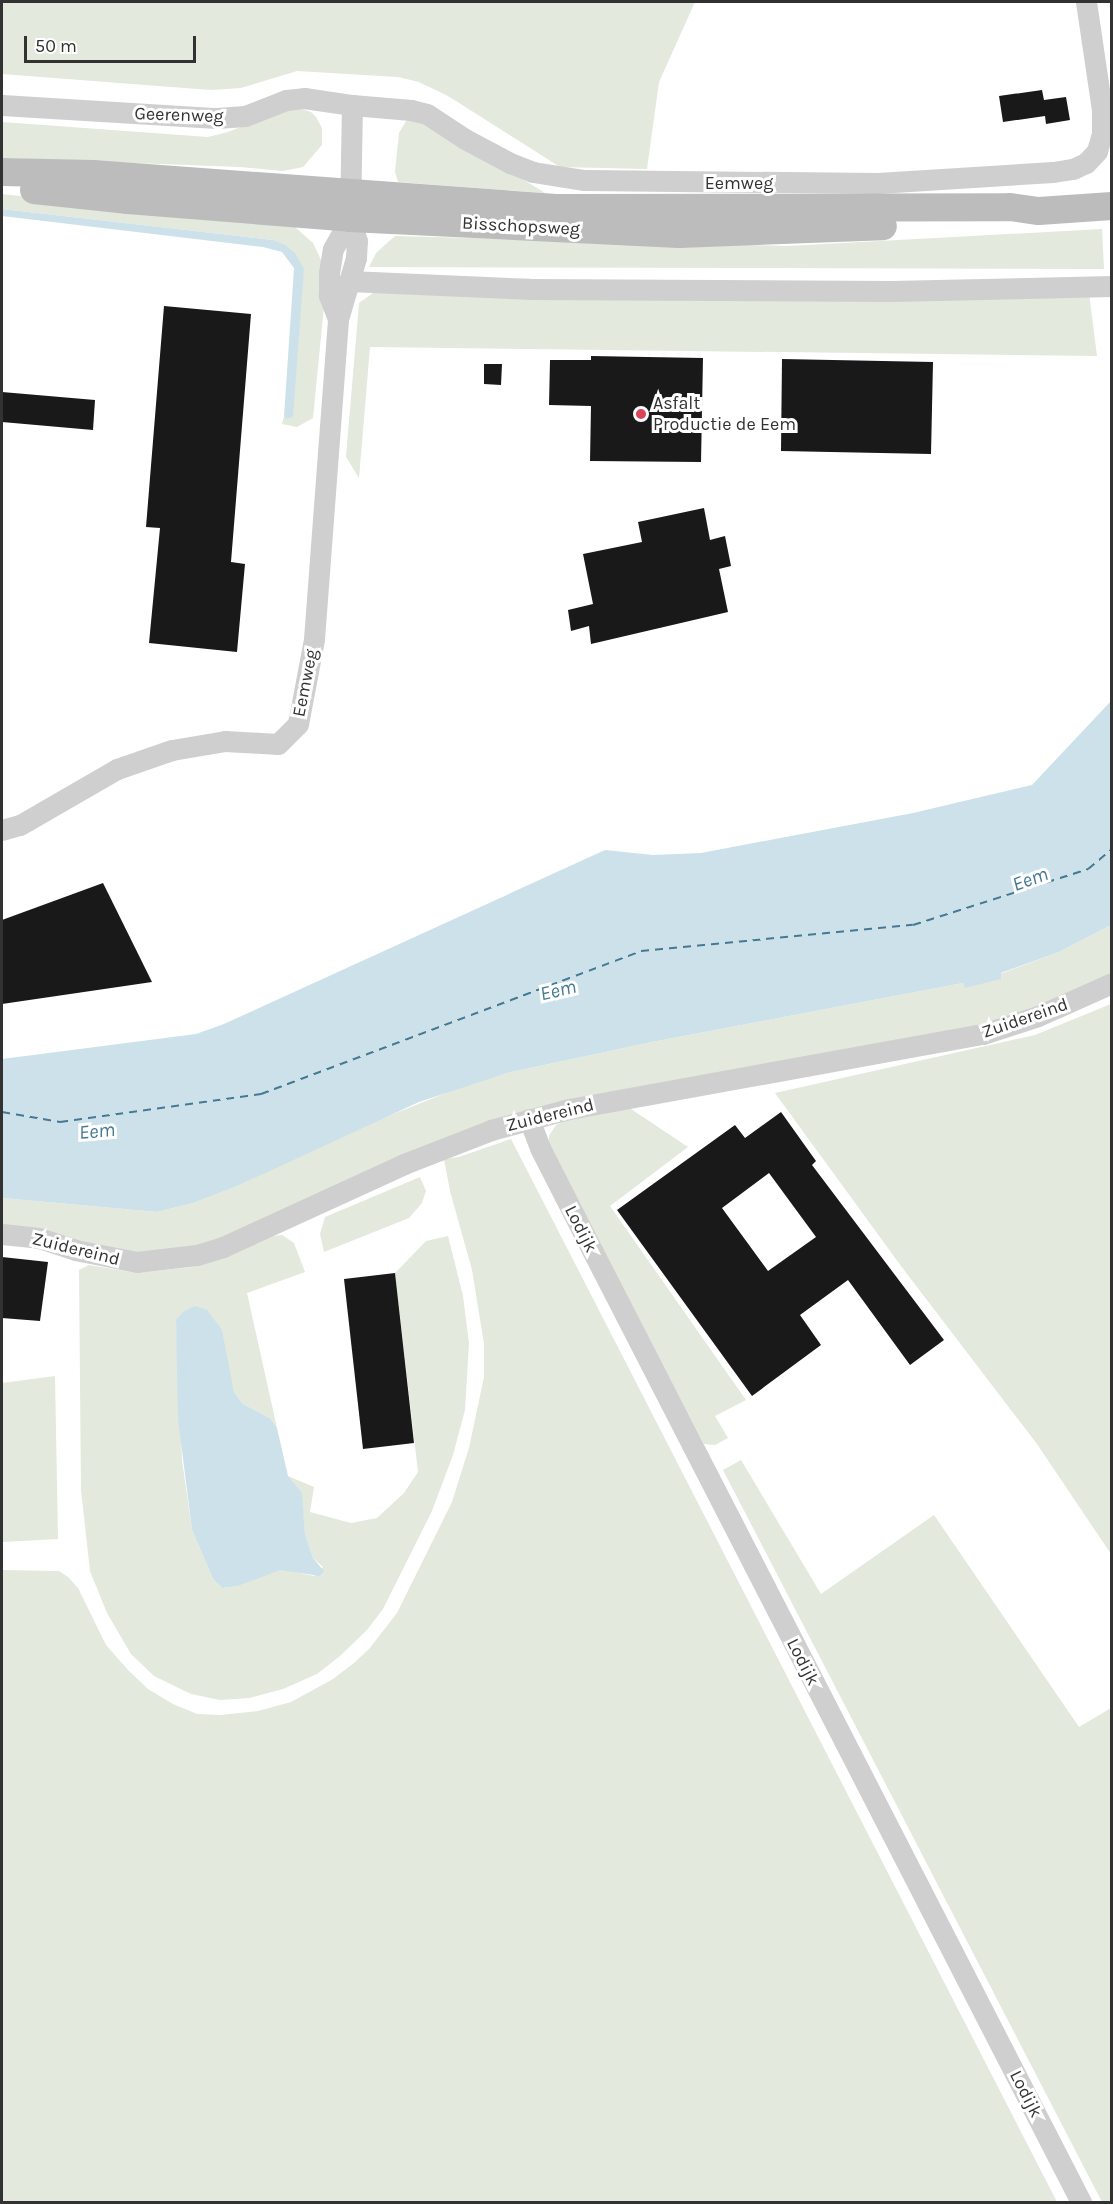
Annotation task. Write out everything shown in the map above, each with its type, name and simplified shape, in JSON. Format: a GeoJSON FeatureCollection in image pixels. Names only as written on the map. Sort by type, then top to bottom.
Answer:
{"type":"FeatureCollection","features":[{"type":"Feature","properties":{"kind":"main road","name":"Bisschopsweg"},"geometry":{"type":"LineString","coordinates":[[2,172],[93,174],[350,206],[679,234],[1010,220],[1039,211],[1112,206]]}},
{"type":"Feature","properties":{"kind":"main road","name":"Bisschopsweg"},"geometry":{"type":"LineString","coordinates":[[2,187],[128,200],[350,206]]}},
{"type":"Feature","properties":{"kind":"street","name":"Eemweg"},"geometry":{"type":"LineString","coordinates":[[2,830],[20,825],[117,769],[172,750],[214,742],[278,744],[298,724],[314,639],[338,319],[356,258],[357,241],[350,206],[352,105],[411,110],[428,114],[510,163],[533,172],[584,180],[878,183],[1073,169],[1086,163],[1097,151],[1102,134],[1102,110],[1086,2]]}},
{"type":"Feature","properties":{"kind":"street","name":"Geerenweg"},"geometry":{"type":"LineString","coordinates":[[2,105],[217,118],[245,116],[286,100],[304,98],[352,105]]}},
{"type":"Feature","properties":{"kind":"street","name":"Eemweg"},"geometry":{"type":"LineString","coordinates":[[338,319],[329,295],[329,273],[333,249],[350,206]]}},
{"type":"Feature","properties":{"kind":"street"},"geometry":{"type":"LineString","coordinates":[[349,281],[552,289],[891,291],[1112,286]]}},
{"type":"Feature","properties":{"kind":"street","name":"Zuidereind"},"geometry":{"type":"LineString","coordinates":[[2,1234],[39,1238],[75,1250],[129,1262],[160,1262],[197,1255],[234,1243],[444,1147],[491,1130],[569,1108],[983,1034],[1038,1016],[1112,983]]}},
{"type":"Feature","properties":{"kind":"street","name":"Lodijk"},"geometry":{"type":"LineString","coordinates":[[529,1119],[540,1148],[593,1252],[1081,2202]]}},
{"type":"Feature","properties":{"kind":"shaded area"},"geometry":{"type":"Polygon","coordinates":[[[2,2],[695,2],[659,82],[647,169],[560,167],[448,96],[419,82],[398,77],[297,71],[241,88],[211,90],[2,74],[2,2]]]}},
{"type":"Feature","properties":{"kind":"shaded area"},"geometry":{"type":"Polygon","coordinates":[[[292,106],[311,112],[316,117],[322,128],[322,145],[303,167],[283,171],[240,167],[2,158],[2,122],[208,137],[228,132],[292,106]]]}},
{"type":"Feature","properties":{"kind":"shaded area"},"geometry":{"type":"Polygon","coordinates":[[[418,117],[449,133],[545,193],[398,182],[395,172],[399,133],[406,121],[418,117]]]}},
{"type":"Feature","properties":{"kind":"shaded area"},"geometry":{"type":"Polygon","coordinates":[[[2,194],[295,227],[313,243],[321,260],[324,306],[313,418],[297,427],[282,424],[284,416],[285,419],[298,258],[291,250],[273,240],[2,209],[2,194]]]}},
{"type":"Feature","properties":{"kind":"shaded area"},"geometry":{"type":"Polygon","coordinates":[[[1102,229],[1104,269],[369,267],[376,253],[395,236],[787,246],[1102,229]]]}},
{"type":"Feature","properties":{"kind":"shaded area"},"geometry":{"type":"Polygon","coordinates":[[[376,291],[1089,293],[1097,356],[370,347],[359,478],[346,457],[359,303],[376,291]]]}},
{"type":"Feature","properties":{"kind":"shaded area"},"geometry":{"type":"Polygon","coordinates":[[[1111,925],[1111,974],[1086,987],[996,1022],[577,1099],[234,1234],[185,1249],[135,1253],[2,1227],[2,1198],[157,1212],[193,1203],[235,1187],[356,1129],[466,1085],[507,1073],[652,1042],[963,983],[965,987],[1001,978],[1000,974],[1059,952],[1111,925]]]}},
{"type":"Feature","properties":{"kind":"shaded area"},"geometry":{"type":"Polygon","coordinates":[[[1111,1004],[1111,1554],[1037,1444],[901,1266],[775,1093],[1035,1035],[1111,1004]]]}},
{"type":"Feature","properties":{"kind":"shaded area"},"geometry":{"type":"Polygon","coordinates":[[[628,1107],[688,1147],[610,1206],[746,1400],[715,1416],[728,1438],[715,1445],[704,1444],[549,1147],[549,1136],[556,1125],[571,1118],[628,1107]]]}},
{"type":"Feature","properties":{"kind":"shaded area"},"geometry":{"type":"Polygon","coordinates":[[[511,1139],[1057,2202],[2,2202],[2,1570],[59,1571],[68,1577],[78,1588],[106,1645],[129,1671],[148,1689],[173,1704],[197,1714],[221,1715],[258,1711],[291,1702],[333,1679],[354,1663],[369,1649],[397,1613],[452,1502],[469,1448],[484,1377],[484,1344],[472,1270],[450,1191],[444,1159],[459,1157],[511,1139]]]}},
{"type":"Feature","properties":{"kind":"shaded area"},"geometry":{"type":"Polygon","coordinates":[[[420,1177],[426,1191],[422,1203],[409,1218],[324,1252],[320,1234],[325,1217],[420,1177]]]}},
{"type":"Feature","properties":{"kind":"shaded area"},"geometry":{"type":"Polygon","coordinates":[[[282,1235],[294,1243],[305,1272],[247,1293],[277,1428],[270,1418],[243,1404],[234,1392],[232,1383],[176,1320],[182,1460],[192,1530],[213,1579],[224,1588],[238,1586],[280,1569],[314,1576],[323,1567],[313,1558],[305,1534],[301,1493],[288,1476],[314,1487],[310,1512],[351,1523],[377,1518],[404,1493],[418,1472],[395,1273],[426,1241],[448,1236],[463,1296],[469,1343],[465,1410],[453,1455],[432,1511],[383,1609],[367,1630],[317,1674],[283,1689],[249,1698],[220,1700],[191,1694],[154,1676],[131,1654],[107,1613],[90,1571],[81,1490],[79,1270],[89,1265],[137,1273],[192,1267],[225,1258],[273,1236],[282,1235]]]}},
{"type":"Feature","properties":{"kind":"shaded area"},"geometry":{"type":"Polygon","coordinates":[[[55,1376],[58,1539],[2,1542],[2,1383],[55,1376]]]}},
{"type":"Feature","properties":{"kind":"shaded area"},"geometry":{"type":"Polygon","coordinates":[[[741,1460],[821,1594],[934,1515],[1079,1727],[1111,1708],[1111,2202],[1102,2202],[723,1470],[741,1460]]]}},
{"type":"Feature","properties":{"kind":"water"},"geometry":{"type":"Polygon","coordinates":[[[2,209],[273,240],[285,245],[295,253],[304,269],[293,417],[285,419],[284,416],[294,268],[282,252],[263,247],[2,216],[2,209]]]}},
{"type":"Feature","properties":{"kind":"water","name":"Eem"},"geometry":{"type":"Polygon","coordinates":[[[1111,701],[1111,925],[1059,952],[1001,973],[1001,979],[965,988],[963,983],[652,1042],[507,1073],[419,1102],[235,1187],[193,1203],[157,1212],[2,1198],[2,1059],[196,1034],[224,1024],[605,850],[653,855],[701,853],[913,813],[1032,785],[1111,701]]]}},
{"type":"Feature","properties":{"kind":"water"},"geometry":{"type":"Polygon","coordinates":[[[195,1306],[207,1310],[222,1330],[234,1392],[243,1404],[270,1418],[277,1428],[288,1476],[302,1493],[305,1534],[313,1558],[324,1571],[320,1576],[280,1570],[238,1586],[223,1588],[213,1579],[192,1530],[178,1419],[176,1320],[184,1311],[195,1306]]]}},
{"type":"Feature","properties":{"kind":"building"},"geometry":{"type":"Polygon","coordinates":[[[1042,90],[1044,100],[1066,97],[1070,120],[1046,124],[1045,116],[1003,122],[999,96],[1042,90]]]}},
{"type":"Feature","properties":{"kind":"building"},"geometry":{"type":"Polygon","coordinates":[[[164,306],[251,314],[231,562],[245,564],[237,652],[149,643],[160,528],[146,527],[164,306]]]}},
{"type":"Feature","properties":{"kind":"building"},"geometry":{"type":"Polygon","coordinates":[[[591,356],[703,358],[701,462],[590,461],[591,406],[549,405],[550,360],[591,360],[591,356]]]}},
{"type":"Feature","properties":{"kind":"building"},"geometry":{"type":"Polygon","coordinates":[[[782,359],[933,362],[931,454],[781,451],[782,359]]]}},
{"type":"Feature","properties":{"kind":"building"},"geometry":{"type":"Polygon","coordinates":[[[484,364],[502,364],[501,385],[484,384],[484,364]]]}},
{"type":"Feature","properties":{"kind":"building"},"geometry":{"type":"Polygon","coordinates":[[[2,392],[95,400],[93,430],[2,422],[2,392]]]}},
{"type":"Feature","properties":{"kind":"building"},"geometry":{"type":"Polygon","coordinates":[[[704,508],[710,540],[725,536],[731,566],[719,569],[728,612],[591,644],[589,626],[571,631],[568,610],[593,604],[583,554],[642,542],[638,522],[704,508]]]}},
{"type":"Feature","properties":{"kind":"building"},"geometry":{"type":"Polygon","coordinates":[[[103,883],[152,982],[2,1004],[2,920],[103,883]]]}},
{"type":"Feature","properties":{"kind":"building"},"geometry":{"type":"Polygon","coordinates":[[[781,1112],[816,1161],[812,1165],[944,1340],[910,1365],[848,1280],[800,1315],[821,1345],[752,1396],[617,1210],[735,1125],[745,1138],[781,1112]],[[769,1173],[722,1208],[768,1271],[816,1237],[769,1173]]]}},
{"type":"Feature","properties":{"kind":"building"},"geometry":{"type":"Polygon","coordinates":[[[2,1257],[48,1262],[40,1321],[2,1318],[2,1257]]]}},
{"type":"Feature","properties":{"kind":"building"},"geometry":{"type":"Polygon","coordinates":[[[395,1273],[414,1443],[363,1449],[344,1279],[395,1273]]]}},
{"type":"Feature","properties":{"kind":"ferry route"},"geometry":{"type":"LineString","coordinates":[[2,1112],[60,1122],[261,1094],[641,951],[913,925],[1088,869],[1112,849]]}},
{"type":"Feature","properties":{"kind":"place","name":"Asfalt Productie de Eem"},"geometry":{"type":"Point","coordinates":[641,414]}}]}
